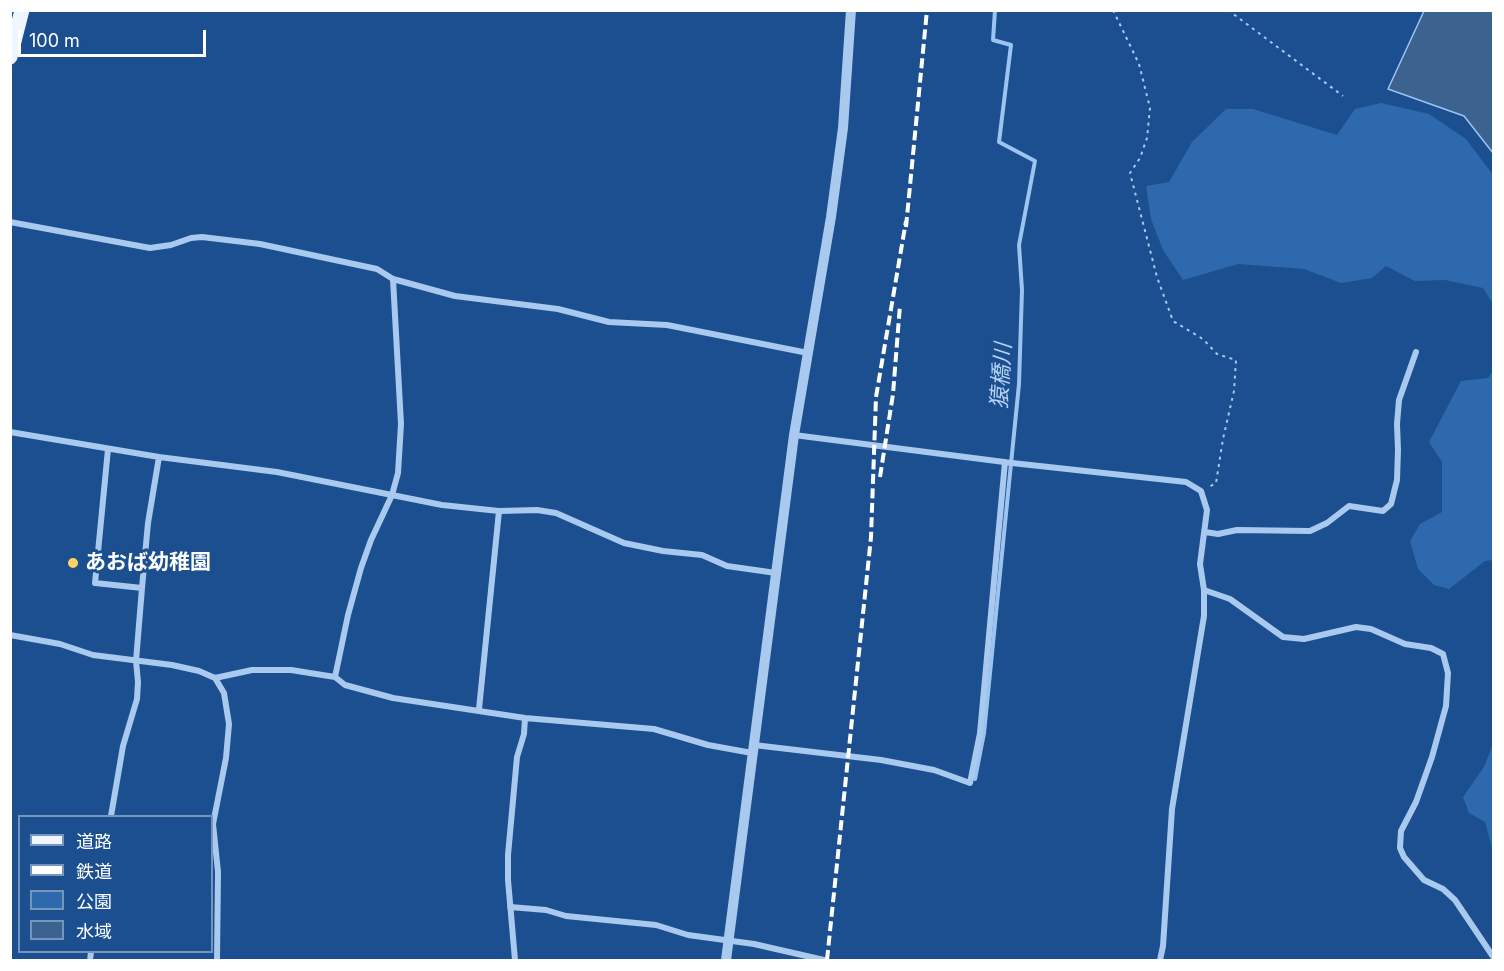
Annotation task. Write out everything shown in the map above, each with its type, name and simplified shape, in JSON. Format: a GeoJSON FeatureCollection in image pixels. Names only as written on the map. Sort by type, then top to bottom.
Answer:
{"type":"FeatureCollection","features":[{"type":"Feature","properties":{"kind":"main road"},"geometry":{"type":"LineString","coordinates":[[10,57],[22,10]]}},
{"type":"Feature","properties":{"kind":"street"},"geometry":{"type":"LineString","coordinates":[[726,960],[794,435],[840,150],[851,10]]}},
{"type":"Feature","properties":{"kind":"street"},"geometry":{"type":"LineString","coordinates":[[10,222],[150,248],[202,237],[260,244],[378,269],[393,279],[455,296],[558,309],[609,322],[667,325],[808,353]]}},
{"type":"Feature","properties":{"kind":"street"},"geometry":{"type":"LineString","coordinates":[[335,677],[361,568],[392,495],[398,473],[401,424],[393,279]]}},
{"type":"Feature","properties":{"kind":"street"},"geometry":{"type":"LineString","coordinates":[[1205,532],[1218,534],[1237,530],[1310,531],[1327,523],[1349,506],[1383,511],[1391,504],[1397,480],[1399,400],[1416,352]]}},
{"type":"Feature","properties":{"kind":"street"},"geometry":{"type":"LineString","coordinates":[[10,432],[159,457],[277,472],[442,505],[499,511],[537,510],[556,513],[624,543],[663,551],[702,555],[727,566],[776,573]]}},
{"type":"Feature","properties":{"kind":"street"},"geometry":{"type":"LineString","coordinates":[[794,435],[1009,463],[1186,482],[1202,491],[1207,510],[1200,564],[1204,591],[1204,616],[1172,809],[1163,946],[1160,960]]}},
{"type":"Feature","properties":{"kind":"street"},"geometry":{"type":"LineString","coordinates":[[108,449],[96,583],[142,588]]}},
{"type":"Feature","properties":{"kind":"street"},"geometry":{"type":"LineString","coordinates":[[111,815],[123,746],[137,699],[136,661],[142,588],[148,523],[159,457]]}},
{"type":"Feature","properties":{"kind":"street"},"geometry":{"type":"LineString","coordinates":[[10,635],[60,644],[93,655],[172,664],[215,678],[262,670],[291,670],[335,677],[345,685],[364,692],[525,718],[654,729],[708,745],[913,766],[934,770],[970,783],[980,733],[1009,463]]}},
{"type":"Feature","properties":{"kind":"street"},"geometry":{"type":"LineString","coordinates":[[479,710],[499,511]]}},
{"type":"Feature","properties":{"kind":"street"},"geometry":{"type":"LineString","coordinates":[[1204,591],[1230,599],[1283,637],[1304,639],[1356,627],[1371,629],[1405,644],[1431,648],[1443,654],[1448,673],[1446,706],[1416,802],[1401,831],[1400,848],[1404,857],[1424,880],[1443,889],[1455,900],[1494,958]]}},
{"type":"Feature","properties":{"kind":"street"},"geometry":{"type":"LineString","coordinates":[[215,678],[224,693],[229,724],[226,758],[213,824],[218,873],[217,960]]}},
{"type":"Feature","properties":{"kind":"street"},"geometry":{"type":"LineString","coordinates":[[515,960],[508,855],[517,757],[524,734],[525,718]]}},
{"type":"Feature","properties":{"kind":"street"},"geometry":{"type":"LineString","coordinates":[[510,907],[546,910],[566,916],[656,925],[688,935],[754,944],[824,960]]}},
{"type":"Feature","properties":{"kind":"path"},"geometry":{"type":"LineString","coordinates":[[1113,10],[1139,64],[1150,108],[1147,138],[1140,158],[1130,173],[1157,277],[1173,321],[1203,339],[1218,354],[1236,360],[1234,391],[1216,483],[1202,491]]}},
{"type":"Feature","properties":{"kind":"path"},"geometry":{"type":"LineString","coordinates":[[1228,10],[1343,96]]}},
{"type":"Feature","properties":{"kind":"green space"},"geometry":{"type":"Polygon","coordinates":[[[1381,103],[1429,114],[1466,139],[1493,175],[1493,304],[1483,288],[1445,280],[1415,281],[1386,266],[1372,278],[1341,283],[1304,269],[1238,264],[1183,280],[1163,250],[1151,219],[1146,186],[1169,182],[1192,142],[1226,109],[1253,109],[1337,135],[1355,109],[1381,103]]]}},
{"type":"Feature","properties":{"kind":"green space"},"geometry":{"type":"Polygon","coordinates":[[[1493,371],[1493,560],[1485,561],[1449,589],[1434,585],[1418,569],[1410,541],[1420,524],[1442,512],[1442,462],[1429,442],[1461,381],[1488,378],[1493,371]]]}},
{"type":"Feature","properties":{"kind":"green space"},"geometry":{"type":"Polygon","coordinates":[[[1493,744],[1493,851],[1485,822],[1469,813],[1463,797],[1484,767],[1493,744]]]}},
{"type":"Feature","properties":{"kind":"water"},"geometry":{"type":"Polygon","coordinates":[[[1424,11],[1493,11],[1493,153],[1464,116],[1388,89],[1424,11]]]}},
{"type":"Feature","properties":{"kind":"waterway","name":"猿橋川"},"geometry":{"type":"LineString","coordinates":[[975,779],[984,733],[1019,384],[1022,290],[1019,245],[1035,161],[999,142],[1011,45],[993,40],[995,10]]}},
{"type":"Feature","properties":{"kind":"railway"},"geometry":{"type":"LineString","coordinates":[[906,227],[927,10]]}},
{"type":"Feature","properties":{"kind":"railway"},"geometry":{"type":"LineString","coordinates":[[827,960],[871,537],[876,397],[906,221]]}},
{"type":"Feature","properties":{"kind":"railway"},"geometry":{"type":"LineString","coordinates":[[880,477],[893,394],[900,305]]}},
{"type":"Feature","properties":{"kind":"place","name":"あおば幼稚園"},"geometry":{"type":"Point","coordinates":[73,563]}}]}
